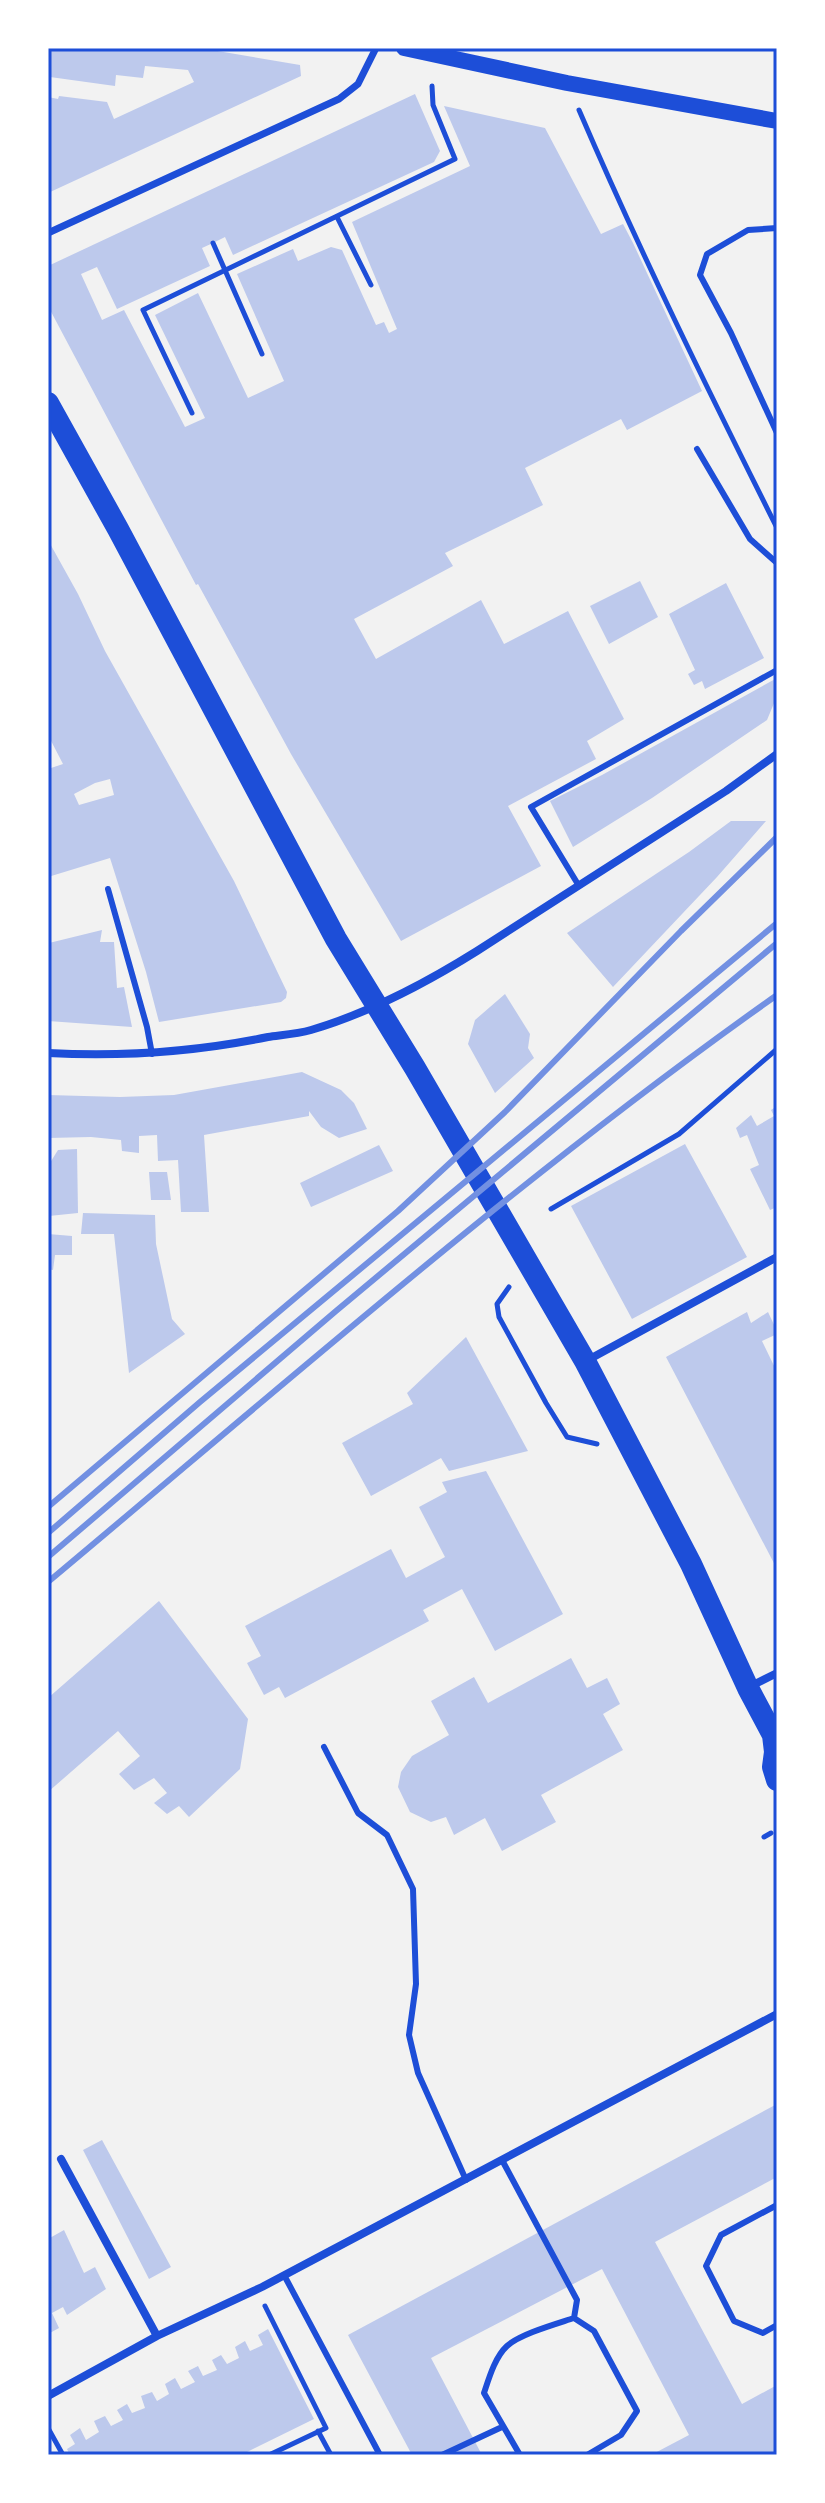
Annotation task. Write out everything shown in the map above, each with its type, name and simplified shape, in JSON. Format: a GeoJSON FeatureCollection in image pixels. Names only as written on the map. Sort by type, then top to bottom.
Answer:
{"type":"FeatureCollection","features":[{"type":"Feature","properties":{"kind":"highway"},"geometry":{"type":"LineString","coordinates":[[48,403],[336,939],[585,1361],[691,1564],[748,1688],[775,1737],[773,1767],[777,1780]]}},
{"type":"Feature","properties":{"kind":"main road"},"geometry":{"type":"LineString","coordinates":[[404,48],[450,54],[777,121]]}},
{"type":"Feature","properties":{"kind":"street"},"geometry":{"type":"LineString","coordinates":[[48,233],[339,99],[358,84],[376,48]]}},
{"type":"Feature","properties":{"kind":"street"},"geometry":{"type":"LineString","coordinates":[[48,1053],[152,1054],[239,1043],[296,1033],[376,1005],[455,965],[726,791],[777,754]]}},
{"type":"Feature","properties":{"kind":"street"},"geometry":{"type":"LineString","coordinates":[[585,1361],[777,1257]]}},
{"type":"Feature","properties":{"kind":"street"},"geometry":{"type":"LineString","coordinates":[[748,1688],[777,1673]]}},
{"type":"Feature","properties":{"kind":"street"},"geometry":{"type":"LineString","coordinates":[[48,2396],[157,2336],[284,2275],[466,2180],[777,2014]]}},
{"type":"Feature","properties":{"kind":"street"},"geometry":{"type":"LineString","coordinates":[[61,2159],[157,2336]]}},
{"type":"Feature","properties":{"kind":"lane"},"geometry":{"type":"LineString","coordinates":[[777,228],[748,230],[707,254],[700,275],[731,333],[777,433]]}},
{"type":"Feature","properties":{"kind":"lane"},"geometry":{"type":"LineString","coordinates":[[697,449],[750,539],[777,563]]}},
{"type":"Feature","properties":{"kind":"lane"},"geometry":{"type":"LineString","coordinates":[[579,886],[531,807],[777,670]]}},
{"type":"Feature","properties":{"kind":"lane"},"geometry":{"type":"LineString","coordinates":[[108,889],[152,1054]]}},
{"type":"Feature","properties":{"kind":"lane"},"geometry":{"type":"LineString","coordinates":[[324,1747],[358,1813],[387,1835],[413,1889],[416,1984],[409,2035],[418,2073],[466,2180]]}},
{"type":"Feature","properties":{"kind":"lane"},"geometry":{"type":"LineString","coordinates":[[502,2160],[577,2300],[574,2318]]}},
{"type":"Feature","properties":{"kind":"lane"},"geometry":{"type":"LineString","coordinates":[[777,2205],[721,2235],[706,2266],[734,2321],[763,2333],[777,2325]]}},
{"type":"Feature","properties":{"kind":"lane"},"geometry":{"type":"LineString","coordinates":[[284,2275],[380,2455]]}},
{"type":"Feature","properties":{"kind":"lane"},"geometry":{"type":"LineString","coordinates":[[520,2455],[484,2393],[494,2367],[506,2346],[574,2318]]}},
{"type":"Feature","properties":{"kind":"lane"},"geometry":{"type":"LineString","coordinates":[[574,2318],[594,2331],[637,2411],[621,2435],[587,2455]]}},
{"type":"Feature","properties":{"kind":"lane"},"geometry":{"type":"LineString","coordinates":[[442,2455],[502,2427]]}},
{"type":"Feature","properties":{"kind":"path"},"geometry":{"type":"LineString","coordinates":[[192,413],[143,310],[455,159],[433,105],[432,86]]}},
{"type":"Feature","properties":{"kind":"path"},"geometry":{"type":"LineString","coordinates":[[577,106],[634,236],[777,528]]}},
{"type":"Feature","properties":{"kind":"path"},"geometry":{"type":"LineString","coordinates":[[337,217],[371,285]]}},
{"type":"Feature","properties":{"kind":"path"},"geometry":{"type":"LineString","coordinates":[[213,243],[262,354]]}},
{"type":"Feature","properties":{"kind":"path"},"geometry":{"type":"LineString","coordinates":[[551,1209],[679,1134],[777,1049]]}},
{"type":"Feature","properties":{"kind":"path"},"geometry":{"type":"LineString","coordinates":[[528,1260],[497,1304],[499,1317],[546,1403],[567,1437],[633,1452]]}},
{"type":"Feature","properties":{"kind":"path"},"geometry":{"type":"LineString","coordinates":[[764,1837],[771,1833]]}},
{"type":"Feature","properties":{"kind":"path"},"geometry":{"type":"LineString","coordinates":[[265,2306],[326,2428],[269,2455]]}},
{"type":"Feature","properties":{"kind":"path"},"geometry":{"type":"LineString","coordinates":[[48,2428],[63,2455]]}},
{"type":"Feature","properties":{"kind":"path"},"geometry":{"type":"LineString","coordinates":[[318,2431],[331,2455]]}},
{"type":"Feature","properties":{"kind":"building"},"geometry":{"type":"Polygon","coordinates":[[[48,48],[200,48],[300,65],[301,76],[48,193],[48,97],[107,102],[114,119],[194,82],[188,70],[145,66],[143,78],[116,75],[115,86],[50,77],[48,48]]]}},
{"type":"Feature","properties":{"kind":"building"},"geometry":{"type":"Polygon","coordinates":[[[415,94],[440,151],[434,162],[233,255],[225,237],[202,248],[210,266],[117,309],[97,267],[81,274],[102,320],[124,310],[185,427],[205,418],[155,315],[198,293],[248,398],[284,381],[237,274],[293,249],[298,261],[331,247],[342,250],[376,325],[384,322],[389,333],[397,329],[352,222],[470,166],[444,106],[545,128],[601,234],[623,224],[633,243],[702,391],[627,430],[621,419],[525,468],[543,505],[445,553],[453,566],[354,619],[376,659],[481,600],[504,644],[568,611],[624,719],[587,741],[596,759],[508,806],[541,866],[401,941],[196,585],[48,306],[48,266],[415,94]]]}},
{"type":"Feature","properties":{"kind":"building"},"geometry":{"type":"Polygon","coordinates":[[[48,540],[105,651],[234,881],[287,992],[286,998],[281,1002],[159,1022],[110,858],[48,877],[48,769],[63,764],[48,735],[48,540]],[[110,779],[74,794],[79,805],[114,795],[110,779]]]}},
{"type":"Feature","properties":{"kind":"building"},"geometry":{"type":"Polygon","coordinates":[[[640,581],[658,617],[609,644],[590,606],[640,581]]]}},
{"type":"Feature","properties":{"kind":"building"},"geometry":{"type":"Polygon","coordinates":[[[726,583],[764,658],[705,689],[702,681],[694,685],[688,674],[695,670],[669,614],[726,583]]]}},
{"type":"Feature","properties":{"kind":"building"},"geometry":{"type":"Polygon","coordinates":[[[777,678],[777,696],[767,720],[573,847],[550,801],[777,678]]]}},
{"type":"Feature","properties":{"kind":"building"},"geometry":{"type":"Polygon","coordinates":[[[731,821],[766,821],[613,987],[567,933],[731,821]]]}},
{"type":"Feature","properties":{"kind":"building"},"geometry":{"type":"Polygon","coordinates":[[[102,930],[100,942],[114,942],[117,988],[124,987],[132,1027],[48,1021],[49,943],[102,930]]]}},
{"type":"Feature","properties":{"kind":"building"},"geometry":{"type":"Polygon","coordinates":[[[505,994],[530,1034],[528,1048],[534,1058],[495,1093],[468,1044],[475,1020],[505,994]]]}},
{"type":"Feature","properties":{"kind":"building"},"geometry":{"type":"Polygon","coordinates":[[[302,1072],[341,1090],[354,1103],[367,1129],[339,1138],[321,1127],[309,1111],[309,1116],[204,1135],[209,1212],[181,1212],[178,1160],[158,1161],[157,1135],[139,1136],[139,1153],[122,1151],[121,1140],[48,1138],[48,1095],[174,1095],[302,1072]]]}},
{"type":"Feature","properties":{"kind":"building"},"geometry":{"type":"Polygon","coordinates":[[[777,1106],[777,1207],[770,1210],[750,1169],[759,1165],[747,1135],[740,1138],[736,1128],[751,1115],[757,1126],[774,1116],[771,1110],[777,1106]]]}},
{"type":"Feature","properties":{"kind":"building"},"geometry":{"type":"Polygon","coordinates":[[[685,1144],[747,1257],[632,1319],[571,1206],[685,1144]]]}},
{"type":"Feature","properties":{"kind":"building"},"geometry":{"type":"Polygon","coordinates":[[[379,1145],[393,1171],[311,1207],[300,1183],[379,1145]]]}},
{"type":"Feature","properties":{"kind":"building"},"geometry":{"type":"Polygon","coordinates":[[[77,1149],[78,1213],[49,1216],[48,1166],[58,1150],[77,1149]]]}},
{"type":"Feature","properties":{"kind":"building"},"geometry":{"type":"Polygon","coordinates":[[[149,1172],[167,1172],[171,1200],[151,1200],[149,1172]]]}},
{"type":"Feature","properties":{"kind":"building"},"geometry":{"type":"Polygon","coordinates":[[[83,1213],[155,1215],[156,1244],[172,1319],[185,1334],[129,1373],[114,1234],[81,1234],[83,1213]]]}},
{"type":"Feature","properties":{"kind":"building"},"geometry":{"type":"Polygon","coordinates":[[[48,1234],[72,1236],[72,1255],[55,1255],[53,1270],[48,1269],[48,1234]]]}},
{"type":"Feature","properties":{"kind":"building"},"geometry":{"type":"Polygon","coordinates":[[[747,1312],[751,1323],[768,1312],[777,1331],[777,1334],[762,1341],[777,1372],[777,1569],[666,1357],[747,1312]]]}},
{"type":"Feature","properties":{"kind":"building"},"geometry":{"type":"Polygon","coordinates":[[[466,1337],[528,1451],[449,1471],[441,1458],[371,1496],[342,1443],[413,1404],[407,1393],[466,1337]]]}},
{"type":"Feature","properties":{"kind":"building"},"geometry":{"type":"Polygon","coordinates":[[[486,1471],[563,1614],[495,1651],[462,1589],[423,1610],[429,1621],[285,1698],[279,1687],[264,1695],[247,1663],[261,1656],[245,1626],[391,1549],[406,1578],[445,1557],[419,1507],[447,1492],[442,1482],[486,1471]]]}},
{"type":"Feature","properties":{"kind":"building"},"geometry":{"type":"Polygon","coordinates":[[[159,1601],[248,1719],[240,1769],[189,1817],[179,1806],[167,1814],[154,1803],[167,1793],[154,1778],[134,1790],[119,1774],[140,1756],[118,1731],[48,1792],[48,1698],[159,1601]]]}},
{"type":"Feature","properties":{"kind":"building"},"geometry":{"type":"Polygon","coordinates":[[[571,1658],[587,1688],[607,1678],[620,1704],[603,1714],[623,1750],[541,1795],[556,1822],[502,1851],[485,1818],[454,1835],[446,1817],[431,1822],[410,1812],[398,1787],[401,1772],[412,1756],[449,1735],[431,1701],[474,1677],[488,1703],[571,1658]]]}},
{"type":"Feature","properties":{"kind":"building"},"geometry":{"type":"Polygon","coordinates":[[[777,2104],[777,2177],[655,2242],[742,2404],[777,2385],[777,2455],[651,2455],[689,2435],[602,2269],[431,2358],[482,2455],[412,2455],[348,2335],[777,2104]]]}},
{"type":"Feature","properties":{"kind":"building"},"geometry":{"type":"Polygon","coordinates":[[[102,2140],[171,2267],[149,2279],[83,2150],[102,2140]]]}},
{"type":"Feature","properties":{"kind":"building"},"geometry":{"type":"Polygon","coordinates":[[[64,2230],[84,2273],[95,2267],[106,2289],[67,2315],[63,2307],[52,2313],[59,2328],[48,2334],[48,2239],[64,2230]]]}},
{"type":"Feature","properties":{"kind":"building"},"geometry":{"type":"Polygon","coordinates":[[[268,2329],[314,2419],[241,2455],[70,2455],[67,2449],[75,2444],[70,2435],[80,2428],[86,2440],[99,2432],[94,2421],[105,2416],[111,2426],[123,2420],[117,2410],[127,2404],[132,2413],[145,2408],[141,2396],[152,2392],[157,2401],[169,2394],[165,2384],[175,2378],[181,2389],[195,2382],[188,2371],[198,2366],[203,2376],[217,2370],[212,2360],[221,2355],[227,2364],[239,2358],[235,2347],[245,2341],[250,2351],[263,2345],[258,2335],[268,2329]]]}},
{"type":"Feature","properties":{"kind":"railway"},"geometry":{"type":"LineString","coordinates":[[48,1507],[398,1211],[505,1112],[777,837]]}},
{"type":"Feature","properties":{"kind":"railway"},"geometry":{"type":"LineString","coordinates":[[48,1533],[200,1402],[777,923]]}},
{"type":"Feature","properties":{"kind":"railway"},"geometry":{"type":"LineString","coordinates":[[48,1557],[336,1311],[777,943]]}},
{"type":"Feature","properties":{"kind":"railway"},"geometry":{"type":"LineString","coordinates":[[48,1582],[497,1207],[777,995]]}}]}
